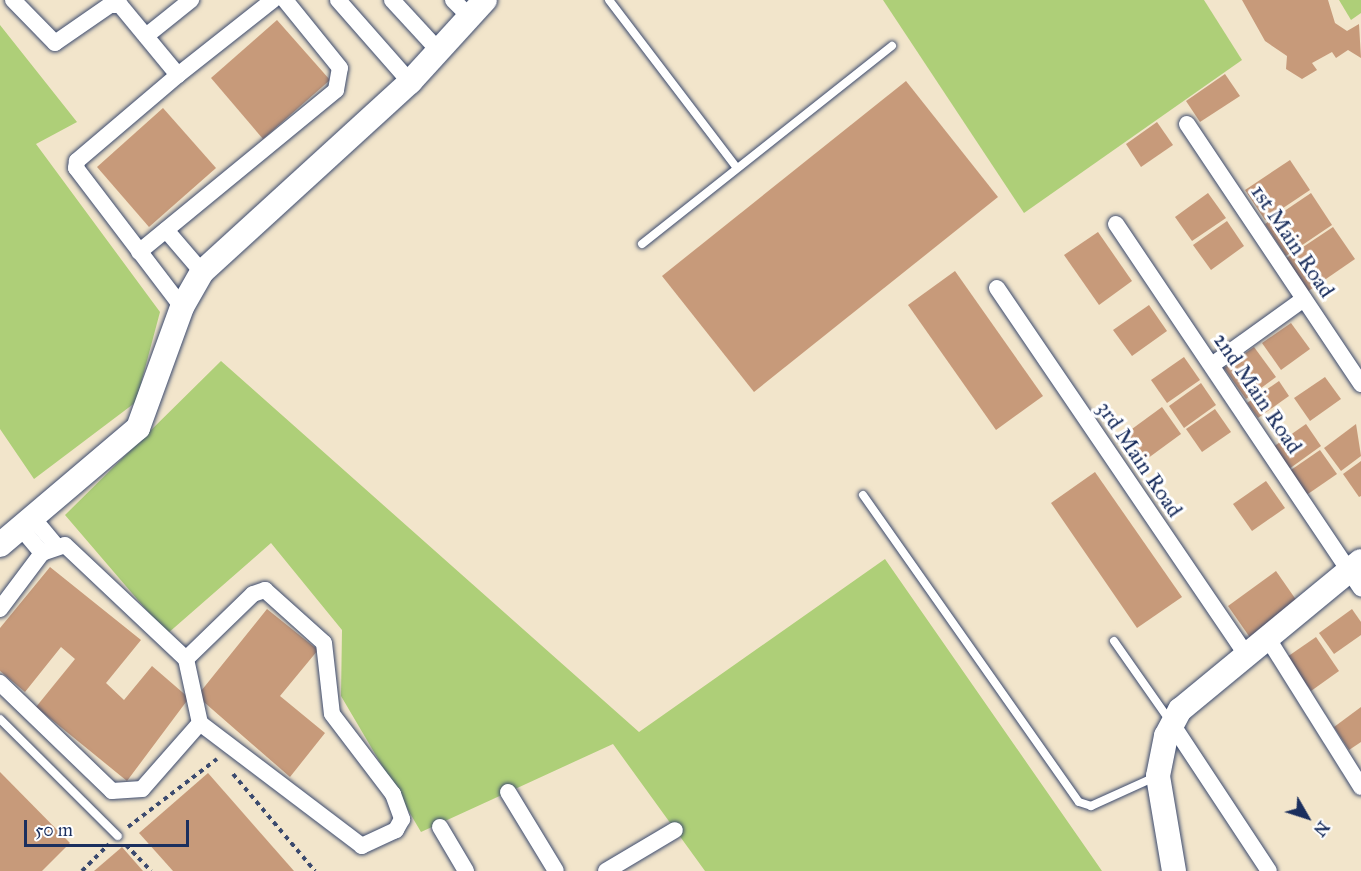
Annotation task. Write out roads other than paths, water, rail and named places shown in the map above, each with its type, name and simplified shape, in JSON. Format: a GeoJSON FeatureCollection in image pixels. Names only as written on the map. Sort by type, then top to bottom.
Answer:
{"type":"FeatureCollection","features":[{"type":"Feature","properties":{"kind":"street"},"geometry":{"type":"LineString","coordinates":[[13,0],[50,42],[116,3],[147,36],[178,75]]}},
{"type":"Feature","properties":{"kind":"street"},"geometry":{"type":"LineString","coordinates":[[147,36],[191,0]]}},
{"type":"Feature","properties":{"kind":"street"},"geometry":{"type":"LineString","coordinates":[[182,307],[81,180],[77,161],[178,75],[273,0]]}},
{"type":"Feature","properties":{"kind":"street"},"geometry":{"type":"LineString","coordinates":[[139,252],[336,90],[340,68],[285,0]]}},
{"type":"Feature","properties":{"kind":"street"},"geometry":{"type":"LineString","coordinates":[[338,0],[410,82]]}},
{"type":"Feature","properties":{"kind":"street"},"geometry":{"type":"LineString","coordinates":[[392,0],[439,51]]}},
{"type":"Feature","properties":{"kind":"street"},"geometry":{"type":"LineString","coordinates":[[0,545],[138,428],[182,307],[202,272],[410,82],[439,51],[469,6]]}},
{"type":"Feature","properties":{"kind":"street","name":"1st Main Road"},"geometry":{"type":"LineString","coordinates":[[1187,123],[1361,384]]}},
{"type":"Feature","properties":{"kind":"street","name":"2nd Main Road"},"geometry":{"type":"LineString","coordinates":[[1116,224],[1357,573]]}},
{"type":"Feature","properties":{"kind":"street"},"geometry":{"type":"LineString","coordinates":[[166,230],[202,272]]}},
{"type":"Feature","properties":{"kind":"street","name":"3rd Main Road"},"geometry":{"type":"LineString","coordinates":[[997,288],[1246,655]]}},
{"type":"Feature","properties":{"kind":"street"},"geometry":{"type":"LineString","coordinates":[[1212,365],[1304,299]]}},
{"type":"Feature","properties":{"kind":"street"},"geometry":{"type":"LineString","coordinates":[[27,523],[49,549],[75,550],[186,659],[200,723],[362,846],[396,830],[400,806],[332,714],[324,643],[264,590],[253,594],[186,659]]}},
{"type":"Feature","properties":{"kind":"street"},"geometry":{"type":"LineString","coordinates":[[0,609],[49,549]]}},
{"type":"Feature","properties":{"kind":"street"},"geometry":{"type":"LineString","coordinates":[[1174,871],[1158,776],[1172,724],[1180,710],[1267,637],[1357,573]]}},
{"type":"Feature","properties":{"kind":"street"},"geometry":{"type":"LineString","coordinates":[[1267,637],[1361,787]]}},
{"type":"Feature","properties":{"kind":"street"},"geometry":{"type":"LineString","coordinates":[[0,683],[108,789],[122,794],[142,789],[200,723]]}},
{"type":"Feature","properties":{"kind":"street"},"geometry":{"type":"LineString","coordinates":[[1172,724],[1269,871]]}},
{"type":"Feature","properties":{"kind":"street"},"geometry":{"type":"LineString","coordinates":[[508,792],[556,871]]}},
{"type":"Feature","properties":{"kind":"street"},"geometry":{"type":"LineString","coordinates":[[440,827],[466,871]]}},
{"type":"Feature","properties":{"kind":"street"},"geometry":{"type":"LineString","coordinates":[[606,871],[675,830]]}},
{"type":"Feature","properties":{"kind":"lane"},"geometry":{"type":"LineString","coordinates":[[609,0],[736,167]]}},
{"type":"Feature","properties":{"kind":"lane"},"geometry":{"type":"LineString","coordinates":[[642,244],[736,167],[892,46]]}},
{"type":"Feature","properties":{"kind":"lane"},"geometry":{"type":"LineString","coordinates":[[863,495],[1079,802],[1091,806],[1158,776]]}},
{"type":"Feature","properties":{"kind":"lane"},"geometry":{"type":"LineString","coordinates":[[1114,641],[1172,724]]}},
{"type":"Feature","properties":{"kind":"lane"},"geometry":{"type":"LineString","coordinates":[[0,719],[118,836]]}}]}
